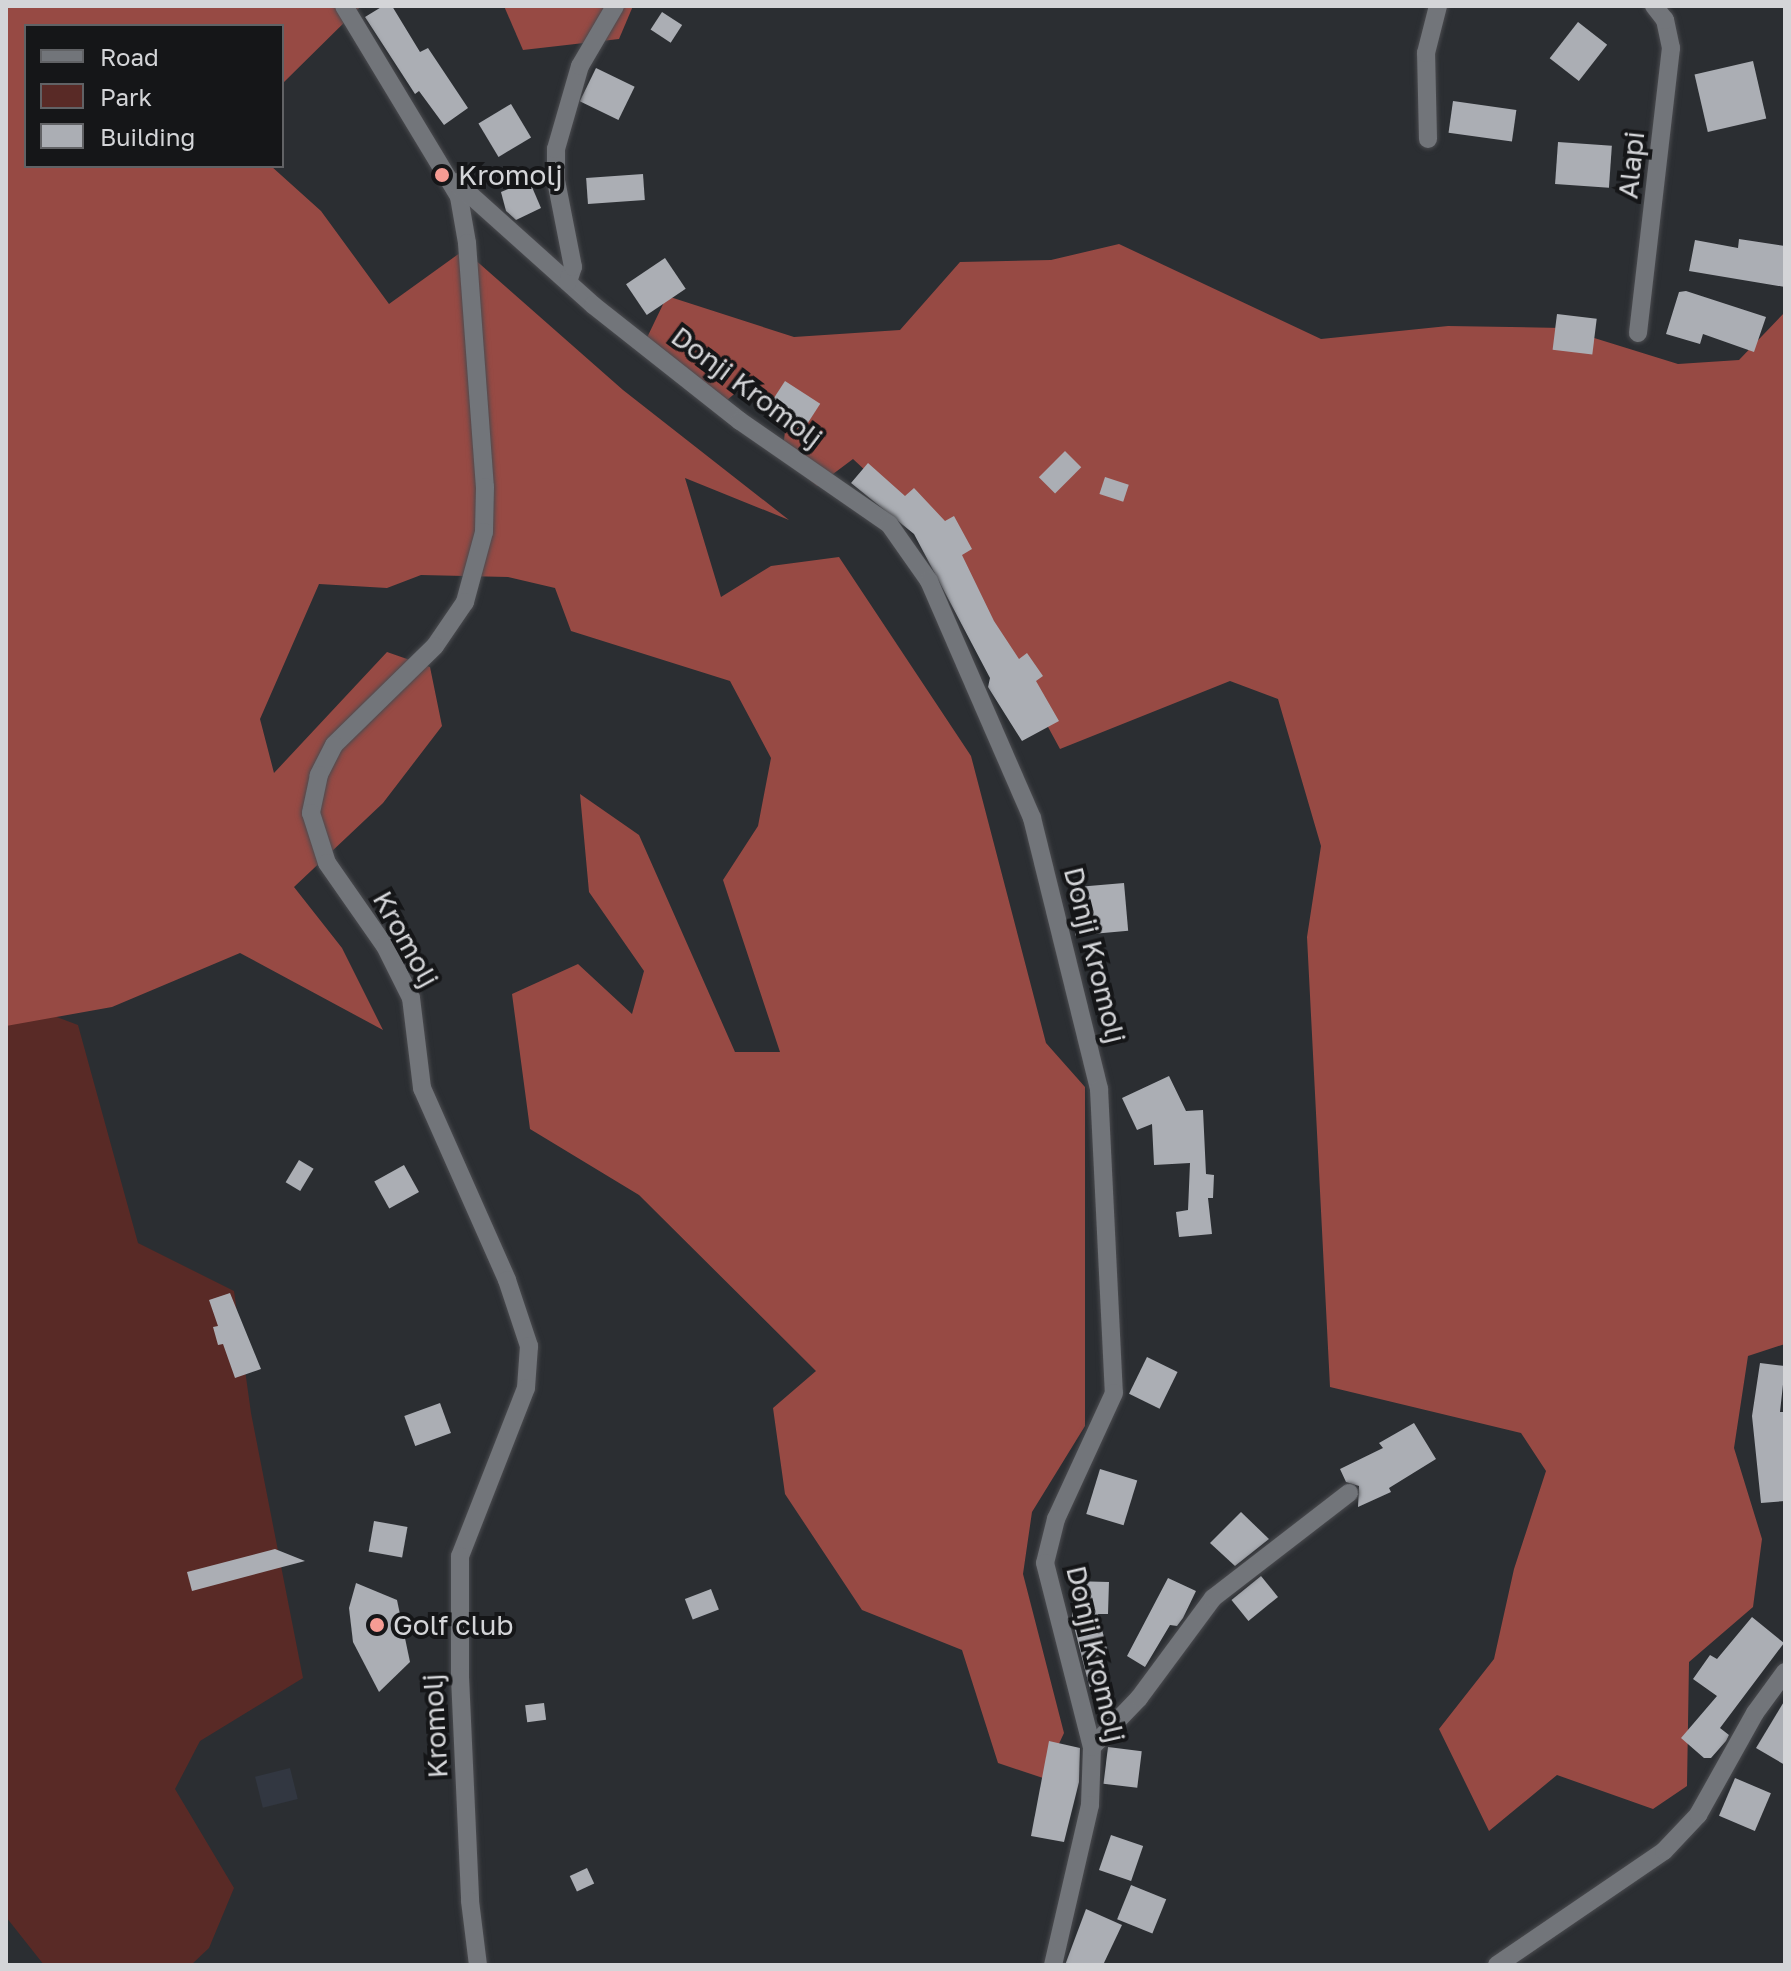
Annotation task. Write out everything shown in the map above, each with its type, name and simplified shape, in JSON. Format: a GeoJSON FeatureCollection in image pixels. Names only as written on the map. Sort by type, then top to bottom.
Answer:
{"type":"FeatureCollection","features":[{"type":"Feature","properties":{"kind":"street","name":"Kromolj"},"geometry":{"type":"LineString","coordinates":[[344,6],[454,180],[467,243],[484,532],[465,602],[435,646],[334,745],[319,775],[311,813],[327,863],[385,946],[411,998],[422,1088],[507,1280],[529,1346],[526,1388],[460,1556],[459,1663],[470,1901],[478,1965]]}},
{"type":"Feature","properties":{"kind":"street"},"geometry":{"type":"LineString","coordinates":[[568,282],[573,267],[556,180],[556,149],[580,66],[615,6]]}},
{"type":"Feature","properties":{"kind":"street"},"geometry":{"type":"LineString","coordinates":[[1428,139],[1426,53],[1438,6]]}},
{"type":"Feature","properties":{"kind":"street","name":"Alapi"},"geometry":{"type":"LineString","coordinates":[[1638,333],[1671,48],[1665,20],[1654,6]]}},
{"type":"Feature","properties":{"kind":"street","name":"Donji Kromolj"},"geometry":{"type":"LineString","coordinates":[[454,180],[568,282],[740,421],[889,524],[929,581],[1032,818],[1099,1089],[1114,1393],[1056,1519],[1045,1563],[1092,1747],[1090,1805],[1053,1965]]}},
{"type":"Feature","properties":{"kind":"street"},"geometry":{"type":"LineString","coordinates":[[1092,1747],[1139,1698],[1213,1598],[1349,1493]]}},
{"type":"Feature","properties":{"kind":"street"},"geometry":{"type":"LineString","coordinates":[[1497,1965],[1664,1851],[1698,1815],[1755,1713],[1785,1672]]}},
{"type":"Feature","properties":{"kind":"shaded area"},"geometry":{"type":"Polygon","coordinates":[[[6,6],[361,6],[284,82],[284,24],[24,24],[24,168],[273,168],[321,211],[389,304],[464,250],[623,390],[789,520],[685,478],[721,597],[771,566],[839,557],[971,756],[1046,1043],[1085,1087],[1085,1426],[1032,1512],[1023,1574],[1064,1733],[1043,1778],[998,1763],[962,1650],[862,1610],[785,1494],[773,1408],[816,1371],[639,1195],[530,1129],[512,994],[578,964],[632,1014],[644,971],[589,892],[580,794],[639,835],[735,1052],[780,1052],[723,880],[758,826],[771,758],[730,681],[571,631],[555,588],[508,577],[421,575],[387,588],[319,584],[260,719],[274,773],[387,652],[430,667],[442,726],[383,803],[294,887],[342,948],[383,1030],[240,953],[112,1007],[6,1026],[6,6]]]}},
{"type":"Feature","properties":{"kind":"shaded area"},"geometry":{"type":"Polygon","coordinates":[[[504,6],[633,6],[619,39],[523,50],[504,6]]]}},
{"type":"Feature","properties":{"kind":"shaded area"},"geometry":{"type":"Polygon","coordinates":[[[1119,244],[1321,339],[1448,326],[1562,328],[1678,364],[1739,360],[1785,312],[1785,1344],[1748,1356],[1734,1448],[1762,1539],[1753,1607],[1689,1662],[1687,1786],[1653,1809],[1557,1775],[1489,1831],[1439,1729],[1494,1659],[1514,1569],[1546,1471],[1521,1433],[1330,1387],[1307,937],[1321,846],[1278,699],[1230,681],[1060,749],[953,552],[853,459],[817,486],[782,457],[787,414],[747,383],[719,407],[642,348],[667,296],[794,337],[900,330],[960,262],[1051,260],[1119,244]]]}},
{"type":"Feature","properties":{"kind":"shaded area"},"geometry":{"type":"Polygon","coordinates":[[[290,1768],[298,1799],[263,1808],[255,1777],[290,1768]]]}},
{"type":"Feature","properties":{"kind":"green space"},"geometry":{"type":"Polygon","coordinates":[[[6,998],[78,1025],[138,1243],[234,1291],[251,1413],[303,1678],[200,1741],[175,1789],[234,1888],[209,1948],[191,1965],[44,1965],[6,1917],[6,998]]]}},
{"type":"Feature","properties":{"kind":"building"},"geometry":{"type":"Polygon","coordinates":[[[383,6],[392,6],[420,52],[428,48],[468,108],[444,125],[419,91],[415,94],[365,17],[383,6]]]}},
{"type":"Feature","properties":{"kind":"building"},"geometry":{"type":"Polygon","coordinates":[[[662,12],[682,25],[671,43],[651,30],[662,12]]]}},
{"type":"Feature","properties":{"kind":"building"},"geometry":{"type":"Polygon","coordinates":[[[1578,22],[1607,45],[1579,81],[1550,58],[1578,22]]]}},
{"type":"Feature","properties":{"kind":"building"},"geometry":{"type":"Polygon","coordinates":[[[1753,61],[1766,118],[1708,132],[1695,74],[1753,61]]]}},
{"type":"Feature","properties":{"kind":"building"},"geometry":{"type":"Polygon","coordinates":[[[596,68],[635,87],[618,120],[580,101],[596,68]]]}},
{"type":"Feature","properties":{"kind":"building"},"geometry":{"type":"Polygon","coordinates":[[[1453,101],[1516,110],[1512,142],[1449,133],[1453,101]]]}},
{"type":"Feature","properties":{"kind":"building"},"geometry":{"type":"Polygon","coordinates":[[[511,104],[531,137],[499,157],[478,124],[511,104]]]}},
{"type":"Feature","properties":{"kind":"building"},"geometry":{"type":"Polygon","coordinates":[[[1558,142],[1612,146],[1609,188],[1555,184],[1558,142]]]}},
{"type":"Feature","properties":{"kind":"building"},"geometry":{"type":"Polygon","coordinates":[[[643,174],[645,200],[588,204],[586,178],[643,174]]]}},
{"type":"Feature","properties":{"kind":"building"},"geometry":{"type":"Polygon","coordinates":[[[529,180],[541,208],[516,220],[506,211],[501,192],[529,180]]]}},
{"type":"Feature","properties":{"kind":"building"},"geometry":{"type":"Polygon","coordinates":[[[1739,239],[1785,246],[1785,287],[1689,271],[1695,240],[1738,248],[1739,239]]]}},
{"type":"Feature","properties":{"kind":"building"},"geometry":{"type":"Polygon","coordinates":[[[665,258],[686,289],[647,315],[626,284],[665,258]]]}},
{"type":"Feature","properties":{"kind":"building"},"geometry":{"type":"Polygon","coordinates":[[[1686,291],[1766,317],[1754,352],[1703,334],[1700,344],[1666,334],[1679,292],[1686,291]]]}},
{"type":"Feature","properties":{"kind":"building"},"geometry":{"type":"Polygon","coordinates":[[[1557,314],[1597,319],[1592,355],[1553,350],[1557,314]]]}},
{"type":"Feature","properties":{"kind":"building"},"geometry":{"type":"Polygon","coordinates":[[[785,381],[820,404],[803,431],[768,408],[785,381]]]}},
{"type":"Feature","properties":{"kind":"building"},"geometry":{"type":"Polygon","coordinates":[[[1065,451],[1081,467],[1055,493],[1039,477],[1065,451]]]}},
{"type":"Feature","properties":{"kind":"building"},"geometry":{"type":"Polygon","coordinates":[[[868,463],[905,496],[914,488],[945,521],[954,516],[972,549],[962,555],[994,621],[1019,659],[1027,653],[1043,676],[1036,681],[1059,721],[1022,741],[988,687],[990,678],[914,534],[851,483],[868,463]]]}},
{"type":"Feature","properties":{"kind":"building"},"geometry":{"type":"Polygon","coordinates":[[[1105,477],[1129,485],[1123,502],[1099,494],[1105,477]]]}},
{"type":"Feature","properties":{"kind":"building"},"geometry":{"type":"Polygon","coordinates":[[[1124,883],[1128,931],[1075,935],[1071,888],[1124,883]]]}},
{"type":"Feature","properties":{"kind":"building"},"geometry":{"type":"Polygon","coordinates":[[[1169,1076],[1186,1111],[1203,1110],[1206,1174],[1214,1175],[1213,1198],[1208,1198],[1212,1234],[1179,1237],[1176,1212],[1188,1210],[1190,1163],[1154,1165],[1152,1124],[1137,1130],[1122,1098],[1169,1076]]]}},
{"type":"Feature","properties":{"kind":"building"},"geometry":{"type":"Polygon","coordinates":[[[299,1160],[314,1169],[300,1191],[286,1182],[299,1160]]]}},
{"type":"Feature","properties":{"kind":"building"},"geometry":{"type":"Polygon","coordinates":[[[404,1165],[419,1192],[389,1209],[374,1181],[404,1165]]]}},
{"type":"Feature","properties":{"kind":"building"},"geometry":{"type":"Polygon","coordinates":[[[230,1293],[261,1369],[235,1378],[223,1344],[218,1345],[213,1327],[218,1326],[209,1300],[230,1293]]]}},
{"type":"Feature","properties":{"kind":"building"},"geometry":{"type":"Polygon","coordinates":[[[1147,1357],[1178,1372],[1160,1409],[1129,1394],[1147,1357]]]}},
{"type":"Feature","properties":{"kind":"building"},"geometry":{"type":"Polygon","coordinates":[[[1760,1363],[1785,1366],[1780,1412],[1785,1412],[1785,1501],[1761,1503],[1752,1416],[1760,1363]]]}},
{"type":"Feature","properties":{"kind":"building"},"geometry":{"type":"Polygon","coordinates":[[[440,1403],[451,1433],[415,1446],[404,1416],[440,1403]]]}},
{"type":"Feature","properties":{"kind":"building"},"geometry":{"type":"Polygon","coordinates":[[[1414,1423],[1436,1459],[1389,1488],[1391,1492],[1358,1507],[1359,1486],[1346,1482],[1340,1469],[1383,1448],[1379,1443],[1414,1423]]]}},
{"type":"Feature","properties":{"kind":"building"},"geometry":{"type":"Polygon","coordinates":[[[1100,1469],[1137,1480],[1124,1525],[1086,1514],[1100,1469]]]}},
{"type":"Feature","properties":{"kind":"building"},"geometry":{"type":"Polygon","coordinates":[[[1241,1512],[1269,1539],[1235,1566],[1210,1543],[1241,1512]]]}},
{"type":"Feature","properties":{"kind":"building"},"geometry":{"type":"Polygon","coordinates":[[[374,1521],[407,1527],[402,1557],[369,1552],[374,1521]]]}},
{"type":"Feature","properties":{"kind":"building"},"geometry":{"type":"Polygon","coordinates":[[[275,1549],[305,1561],[192,1591],[187,1572],[275,1549]]]}},
{"type":"Feature","properties":{"kind":"building"},"geometry":{"type":"Polygon","coordinates":[[[1261,1576],[1278,1597],[1248,1621],[1231,1600],[1261,1576]]]}},
{"type":"Feature","properties":{"kind":"building"},"geometry":{"type":"Polygon","coordinates":[[[1168,1578],[1196,1591],[1183,1618],[1177,1626],[1170,1625],[1145,1667],[1127,1656],[1168,1578]]]}},
{"type":"Feature","properties":{"kind":"building"},"geometry":{"type":"Polygon","coordinates":[[[1072,1581],[1109,1582],[1108,1614],[1098,1614],[1107,1649],[1107,1695],[1093,1701],[1072,1619],[1072,1581]]]}},
{"type":"Feature","properties":{"kind":"building","name":"Golf club"},"geometry":{"type":"Polygon","coordinates":[[[356,1583],[397,1600],[410,1662],[379,1692],[353,1642],[349,1608],[356,1583]]]}},
{"type":"Feature","properties":{"kind":"building"},"geometry":{"type":"Polygon","coordinates":[[[711,1589],[719,1610],[693,1620],[685,1599],[711,1589]]]}},
{"type":"Feature","properties":{"kind":"building"},"geometry":{"type":"Polygon","coordinates":[[[1752,1617],[1784,1643],[1720,1728],[1729,1735],[1726,1741],[1711,1758],[1704,1758],[1681,1738],[1717,1696],[1693,1679],[1710,1655],[1717,1659],[1752,1617]]]}},
{"type":"Feature","properties":{"kind":"building"},"geometry":{"type":"Polygon","coordinates":[[[1785,1700],[1785,1765],[1756,1748],[1785,1700]]]}},
{"type":"Feature","properties":{"kind":"building"},"geometry":{"type":"Polygon","coordinates":[[[544,1703],[546,1720],[527,1722],[525,1705],[544,1703]]]}},
{"type":"Feature","properties":{"kind":"building"},"geometry":{"type":"Polygon","coordinates":[[[1049,1741],[1080,1748],[1079,1782],[1064,1842],[1031,1836],[1049,1741]]]}},
{"type":"Feature","properties":{"kind":"building"},"geometry":{"type":"Polygon","coordinates":[[[1108,1747],[1142,1751],[1137,1788],[1103,1784],[1108,1747]]]}},
{"type":"Feature","properties":{"kind":"building"},"geometry":{"type":"Polygon","coordinates":[[[1735,1778],[1771,1793],[1755,1831],[1719,1816],[1735,1778]]]}},
{"type":"Feature","properties":{"kind":"building"},"geometry":{"type":"Polygon","coordinates":[[[1111,1835],[1143,1846],[1131,1881],[1099,1870],[1111,1835]]]}},
{"type":"Feature","properties":{"kind":"building"},"geometry":{"type":"Polygon","coordinates":[[[587,1868],[594,1883],[577,1891],[570,1876],[587,1868]]]}},
{"type":"Feature","properties":{"kind":"building"},"geometry":{"type":"Polygon","coordinates":[[[1131,1885],[1166,1899],[1152,1934],[1117,1919],[1131,1885]]]}},
{"type":"Feature","properties":{"kind":"building"},"geometry":{"type":"Polygon","coordinates":[[[1086,1909],[1122,1925],[1103,1965],[1065,1965],[1086,1909]]]}},
{"type":"Feature","properties":{"kind":"place","name":"Kromolj"},"geometry":{"type":"Point","coordinates":[442,175]}},
{"type":"Feature","properties":{"kind":"place","name":"Golf club"},"geometry":{"type":"Point","coordinates":[377,1625]}}]}
